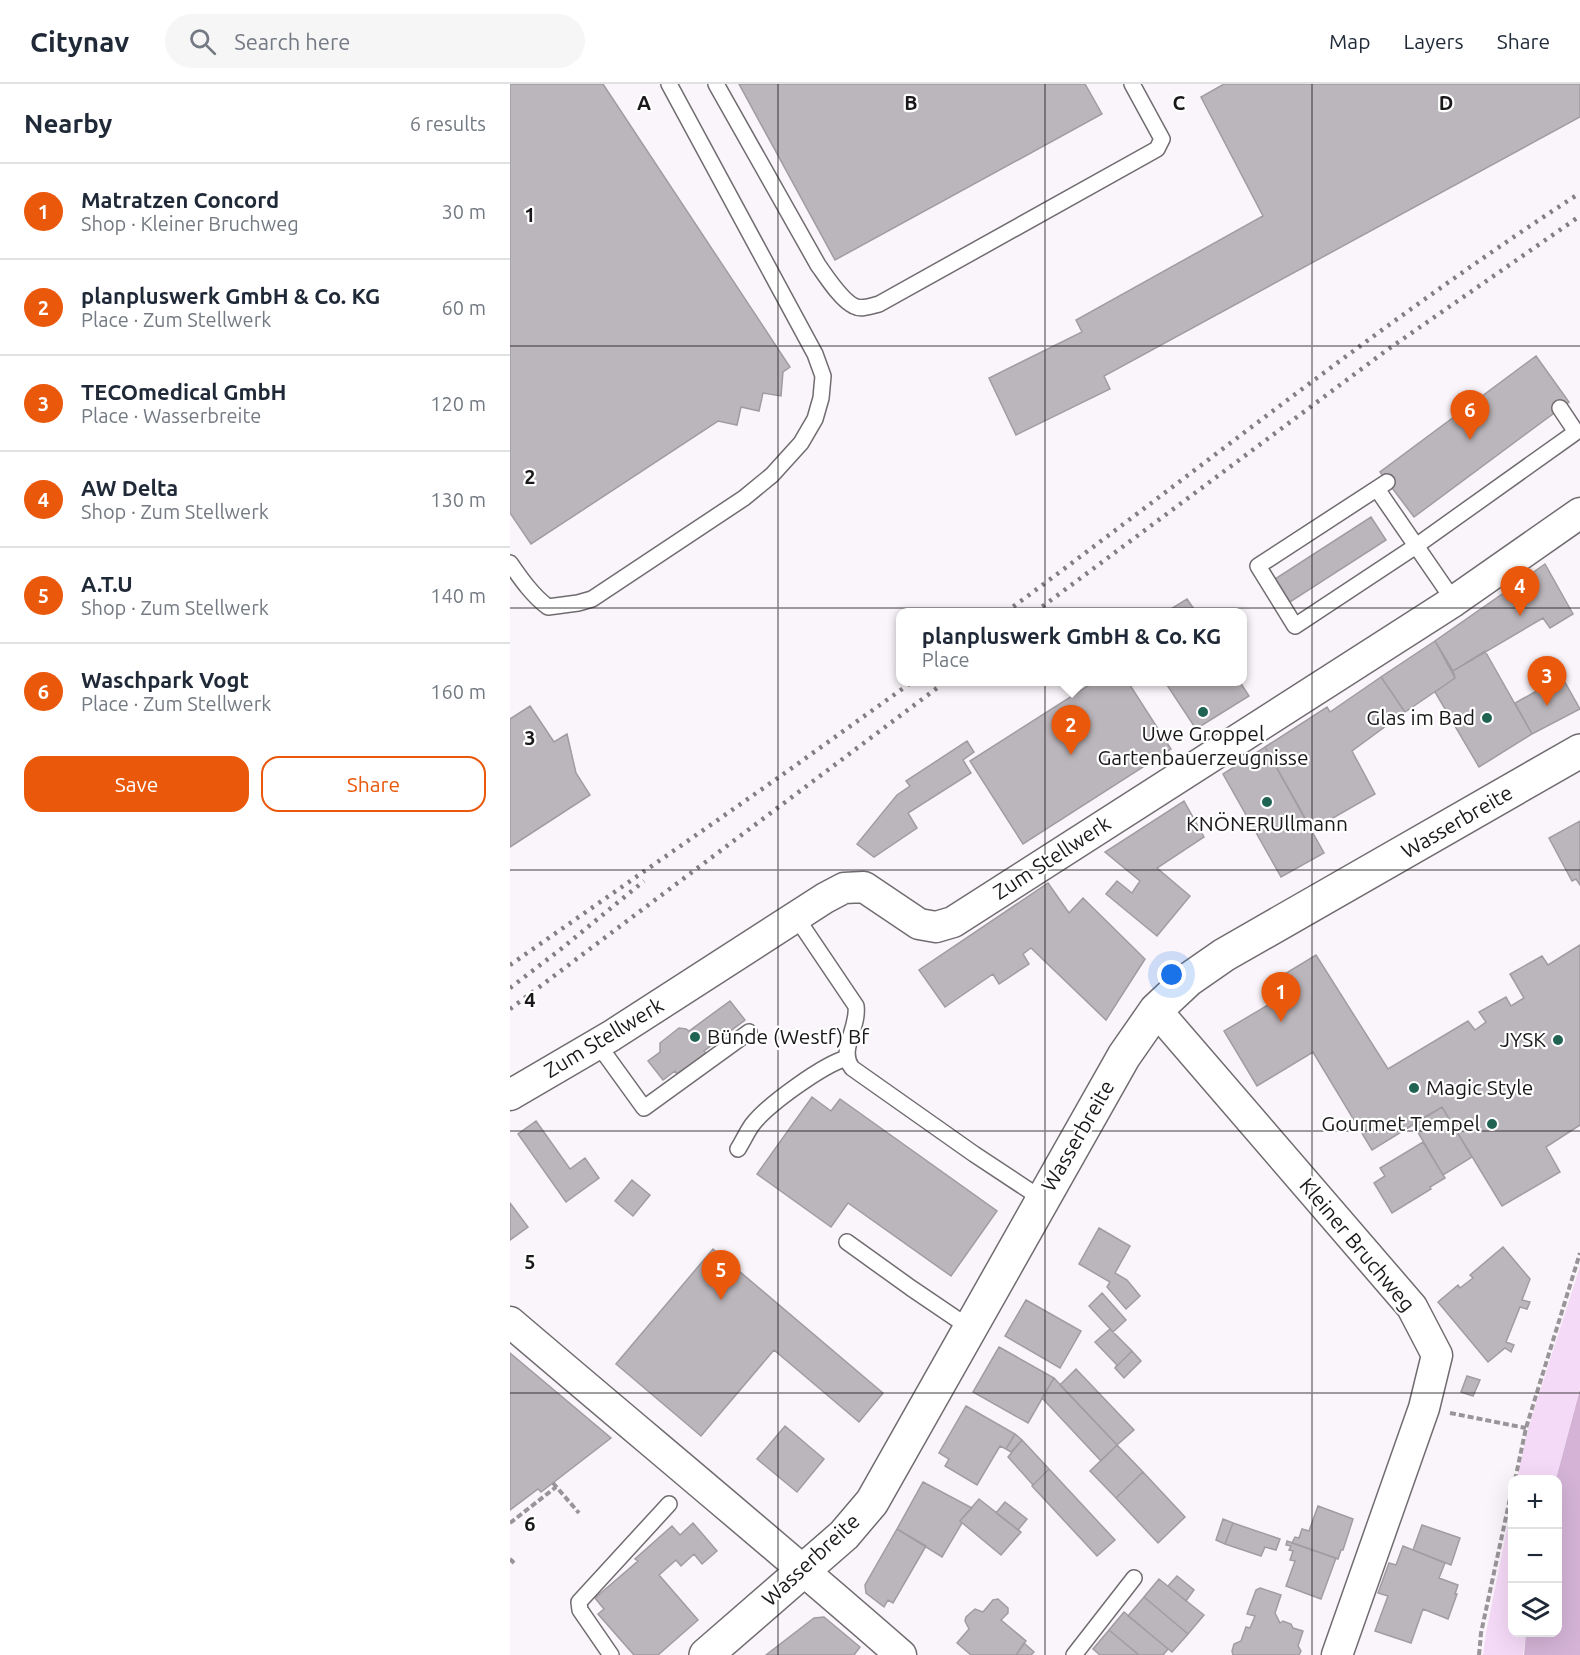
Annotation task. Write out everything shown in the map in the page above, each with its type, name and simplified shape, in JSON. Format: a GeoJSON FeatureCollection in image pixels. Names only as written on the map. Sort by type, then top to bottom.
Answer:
{"type":"FeatureCollection","features":[{"type":"Feature","properties":{"kind":"main road","name":"Wasserbreite"},"geometry":{"type":"LineString","coordinates":[[706,1655],[844,1535],[872,1502],[1124,1056],[1156,1010],[1188,980],[1224,955],[1580,751]]}},
{"type":"Feature","properties":{"kind":"street","name":"Zum Stellwerk"},"geometry":{"type":"LineString","coordinates":[[510,1095],[844,888],[864,887],[920,924],[936,927],[953,922],[1454,601],[1580,513]]}},
{"type":"Feature","properties":{"kind":"street","name":"Kleiner Bruchweg"},"geometry":{"type":"LineString","coordinates":[[1156,1010],[1412,1307],[1437,1355],[1424,1408],[1337,1655]]}},
{"type":"Feature","properties":{"kind":"street"},"geometry":{"type":"LineString","coordinates":[[510,1322],[657,1448],[804,1569],[901,1655]]}},
{"type":"Feature","properties":{"kind":"lane"},"geometry":{"type":"LineString","coordinates":[[510,563],[519,577],[548,607],[592,599],[744,498],[772,475],[794,451],[815,419],[821,398],[823,376],[815,354],[669,84]]}},
{"type":"Feature","properties":{"kind":"lane"},"geometry":{"type":"LineString","coordinates":[[716,84],[818,265],[835,289],[853,306],[861,308],[879,304],[1157,149],[1162,139],[1132,84]]}},
{"type":"Feature","properties":{"kind":"lane"},"geometry":{"type":"LineString","coordinates":[[1454,601],[1416,546],[1382,485],[1258,566],[1295,626],[1416,546],[1576,432],[1560,408]]}},
{"type":"Feature","properties":{"kind":"lane"},"geometry":{"type":"LineString","coordinates":[[796,917],[856,1006],[856,1024],[846,1050],[852,1068],[1042,1199]]}},
{"type":"Feature","properties":{"kind":"lane"},"geometry":{"type":"LineString","coordinates":[[597,1043],[644,1107],[749,1032]]}},
{"type":"Feature","properties":{"kind":"lane"},"geometry":{"type":"LineString","coordinates":[[738,1149],[752,1125],[762,1115],[835,1061],[847,1058]]}},
{"type":"Feature","properties":{"kind":"lane"},"geometry":{"type":"LineString","coordinates":[[847,1242],[970,1328]]}},
{"type":"Feature","properties":{"kind":"lane"},"geometry":{"type":"LineString","coordinates":[[612,1655],[580,1610],[579,1602],[669,1504]]}},
{"type":"Feature","properties":{"kind":"lane"},"geometry":{"type":"LineString","coordinates":[[1074,1655],[1134,1578]]}},
{"type":"Feature","properties":{"kind":"path"},"geometry":{"type":"LineString","coordinates":[[1516,1475],[1526,1428],[1580,1253]]}},
{"type":"Feature","properties":{"kind":"path"},"geometry":{"type":"LineString","coordinates":[[1424,1408],[1526,1428]]}},
{"type":"Feature","properties":{"kind":"path"},"geometry":{"type":"LineString","coordinates":[[510,1523],[555,1485],[579,1513]]}},
{"type":"Feature","properties":{"kind":"path"},"geometry":{"type":"LineString","coordinates":[[1479,1655],[1508,1508]]}},
{"type":"Feature","properties":{"kind":"path"},"geometry":{"type":"LineString","coordinates":[[510,1559],[514,1563]]}},
{"type":"Feature","properties":{"kind":"shaded area"},"geometry":{"type":"Polygon","coordinates":[[[1580,1266],[1580,1387],[1557,1475],[1518,1475],[1528,1429],[1580,1266]]]}},
{"type":"Feature","properties":{"kind":"shaded area"},"geometry":{"type":"Polygon","coordinates":[[[1580,1389],[1580,1655],[1524,1655],[1526,1637],[1562,1637],[1562,1475],[1557,1475],[1580,1389]]]}},
{"type":"Feature","properties":{"kind":"shaded area"},"geometry":{"type":"Polygon","coordinates":[[[1508,1523],[1508,1637],[1525,1637],[1523,1655],[1483,1655],[1508,1523]]]}},
{"type":"Feature","properties":{"kind":"building"},"geometry":{"type":"Polygon","coordinates":[[[510,84],[603,84],[790,367],[783,372],[781,396],[763,393],[759,411],[741,407],[737,425],[718,421],[531,544],[510,513],[510,84]]]}},
{"type":"Feature","properties":{"kind":"building"},"geometry":{"type":"Polygon","coordinates":[[[739,84],[1085,84],[1102,114],[835,260],[739,84]]]}},
{"type":"Feature","properties":{"kind":"building"},"geometry":{"type":"Polygon","coordinates":[[[1224,84],[1580,84],[1580,117],[1104,376],[1110,389],[1016,435],[989,378],[1082,332],[1076,320],[1263,216],[1201,97],[1224,84]]]}},
{"type":"Feature","properties":{"kind":"building"},"geometry":{"type":"Polygon","coordinates":[[[1536,356],[1569,402],[1414,517],[1380,472],[1536,356]]]}},
{"type":"Feature","properties":{"kind":"building"},"geometry":{"type":"Polygon","coordinates":[[[1371,517],[1386,540],[1290,602],[1275,579],[1371,517]]]}},
{"type":"Feature","properties":{"kind":"building"},"geometry":{"type":"Polygon","coordinates":[[[1545,564],[1573,614],[1550,628],[1543,618],[1453,671],[1435,641],[1545,564]]]}},
{"type":"Feature","properties":{"kind":"building"},"geometry":{"type":"Polygon","coordinates":[[[1187,599],[1193,608],[1172,608],[1187,599]]]}},
{"type":"Feature","properties":{"kind":"building"},"geometry":{"type":"Polygon","coordinates":[[[1435,641],[1455,678],[1405,712],[1381,677],[1435,641]]]}},
{"type":"Feature","properties":{"kind":"building","name":"Glas im Bad"},"geometry":{"type":"Polygon","coordinates":[[[1485,651],[1532,734],[1479,767],[1435,692],[1455,678],[1453,671],[1485,651]]]}},
{"type":"Feature","properties":{"kind":"building"},"geometry":{"type":"Polygon","coordinates":[[[1381,677],[1405,712],[1352,751],[1375,794],[1312,830],[1265,747],[1327,707],[1330,712],[1381,677]]]}},
{"type":"Feature","properties":{"kind":"building"},"geometry":{"type":"Polygon","coordinates":[[[1562,677],[1580,709],[1532,734],[1515,703],[1562,677]]]}},
{"type":"Feature","properties":{"kind":"building"},"geometry":{"type":"Polygon","coordinates":[[[1088,686],[1131,686],[1171,749],[1023,844],[970,761],[1088,686]]]}},
{"type":"Feature","properties":{"kind":"building","name":"Uwe Groppel Gartenbauerzeugnisse"},"geometry":{"type":"Polygon","coordinates":[[[1168,686],[1243,686],[1249,696],[1196,729],[1168,686]]]}},
{"type":"Feature","properties":{"kind":"building"},"geometry":{"type":"Polygon","coordinates":[[[530,706],[554,742],[567,734],[576,773],[590,795],[510,847],[510,719],[530,706]]]}},
{"type":"Feature","properties":{"kind":"building"},"geometry":{"type":"Polygon","coordinates":[[[967,741],[974,752],[963,760],[971,773],[908,813],[917,828],[874,857],[857,844],[897,795],[910,786],[906,781],[967,741]]]}},
{"type":"Feature","properties":{"kind":"building","name":"KNÖNERUllmann"},"geometry":{"type":"Polygon","coordinates":[[[1265,747],[1324,853],[1281,877],[1223,774],[1265,747]]]}},
{"type":"Feature","properties":{"kind":"building"},"geometry":{"type":"Polygon","coordinates":[[[1184,801],[1204,837],[1157,868],[1190,896],[1157,936],[1106,894],[1117,881],[1132,893],[1140,881],[1105,852],[1184,801]]]}},
{"type":"Feature","properties":{"kind":"building"},"geometry":{"type":"Polygon","coordinates":[[[1580,821],[1580,885],[1576,879],[1572,881],[1549,838],[1580,821]]]}},
{"type":"Feature","properties":{"kind":"building"},"geometry":{"type":"Polygon","coordinates":[[[1048,883],[1069,913],[1083,898],[1145,959],[1106,1020],[1031,948],[1023,954],[1029,964],[999,984],[993,974],[945,1007],[919,970],[1048,883]]]}},
{"type":"Feature","properties":{"kind":"building"},"geometry":{"type":"Polygon","coordinates":[[[1580,945],[1580,1125],[1546,1147],[1560,1172],[1502,1206],[1442,1107],[1372,1150],[1313,1052],[1257,1086],[1224,1031],[1280,998],[1270,983],[1316,955],[1388,1069],[1468,1021],[1475,1030],[1486,1022],[1479,1012],[1506,997],[1511,1006],[1524,998],[1510,974],[1542,956],[1548,965],[1580,945]]]}},
{"type":"Feature","properties":{"kind":"building","name":"Bünde (Westf) Bf"},"geometry":{"type":"Polygon","coordinates":[[[730,1001],[745,1020],[704,1051],[708,1056],[679,1077],[675,1071],[663,1080],[648,1061],[660,1052],[660,1043],[679,1028],[689,1031],[730,1001]]]}},
{"type":"Feature","properties":{"kind":"building"},"geometry":{"type":"Polygon","coordinates":[[[812,1097],[831,1111],[840,1099],[997,1211],[951,1276],[848,1203],[831,1227],[757,1174],[812,1097]]]}},
{"type":"Feature","properties":{"kind":"building"},"geometry":{"type":"Polygon","coordinates":[[[1442,1107],[1472,1157],[1443,1175],[1413,1124],[1442,1107]]]}},
{"type":"Feature","properties":{"kind":"building"},"geometry":{"type":"Polygon","coordinates":[[[536,1121],[570,1169],[585,1158],[599,1178],[566,1202],[518,1134],[536,1121]]]}},
{"type":"Feature","properties":{"kind":"building"},"geometry":{"type":"Polygon","coordinates":[[[1423,1142],[1445,1178],[1392,1213],[1374,1183],[1385,1176],[1380,1168],[1423,1142]]]}},
{"type":"Feature","properties":{"kind":"building"},"geometry":{"type":"Polygon","coordinates":[[[632,1180],[650,1195],[633,1216],[615,1201],[632,1180]]]}},
{"type":"Feature","properties":{"kind":"building"},"geometry":{"type":"Polygon","coordinates":[[[510,1203],[528,1227],[510,1240],[510,1203]]]}},
{"type":"Feature","properties":{"kind":"building"},"geometry":{"type":"Polygon","coordinates":[[[1099,1228],[1130,1246],[1115,1273],[1127,1280],[1140,1296],[1126,1309],[1107,1287],[1110,1282],[1079,1264],[1099,1228]]]}},
{"type":"Feature","properties":{"kind":"building"},"geometry":{"type":"Polygon","coordinates":[[[1503,1247],[1530,1279],[1522,1300],[1530,1302],[1527,1309],[1520,1307],[1506,1342],[1514,1345],[1511,1352],[1505,1348],[1488,1362],[1438,1302],[1458,1285],[1460,1288],[1473,1278],[1470,1275],[1503,1247]]]}},
{"type":"Feature","properties":{"kind":"building"},"geometry":{"type":"Polygon","coordinates":[[[713,1249],[883,1393],[859,1422],[774,1350],[701,1436],[616,1364],[713,1249]]]}},
{"type":"Feature","properties":{"kind":"building"},"geometry":{"type":"Polygon","coordinates":[[[1102,1293],[1126,1320],[1113,1332],[1089,1306],[1102,1293]]]}},
{"type":"Feature","properties":{"kind":"building"},"geometry":{"type":"Polygon","coordinates":[[[1026,1300],[1081,1331],[1060,1368],[1005,1336],[1026,1300]]]}},
{"type":"Feature","properties":{"kind":"building"},"geometry":{"type":"Polygon","coordinates":[[[1110,1329],[1132,1351],[1115,1368],[1117,1365],[1095,1342],[1110,1329]]]}},
{"type":"Feature","properties":{"kind":"building"},"geometry":{"type":"Polygon","coordinates":[[[999,1347],[1054,1378],[1028,1423],[973,1392],[999,1347]]]}},
{"type":"Feature","properties":{"kind":"building"},"geometry":{"type":"Polygon","coordinates":[[[1132,1351],[1141,1361],[1124,1378],[1115,1368],[1132,1351]]]}},
{"type":"Feature","properties":{"kind":"building"},"geometry":{"type":"Polygon","coordinates":[[[510,1353],[611,1438],[541,1492],[538,1489],[510,1510],[510,1353]]]}},
{"type":"Feature","properties":{"kind":"building"},"geometry":{"type":"Polygon","coordinates":[[[1076,1369],[1134,1430],[1117,1445],[1060,1385],[1076,1369]]]}},
{"type":"Feature","properties":{"kind":"building"},"geometry":{"type":"Polygon","coordinates":[[[1467,1376],[1480,1380],[1473,1396],[1461,1392],[1467,1376]]]}},
{"type":"Feature","properties":{"kind":"building"},"geometry":{"type":"Polygon","coordinates":[[[1054,1378],[1117,1445],[1101,1461],[1042,1398],[1054,1378]]]}},
{"type":"Feature","properties":{"kind":"building"},"geometry":{"type":"Polygon","coordinates":[[[966,1406],[1015,1434],[1006,1449],[1000,1446],[977,1485],[945,1466],[949,1459],[939,1453],[966,1406]]]}},
{"type":"Feature","properties":{"kind":"building"},"geometry":{"type":"Polygon","coordinates":[[[785,1426],[824,1459],[797,1492],[757,1459],[785,1426]]]}},
{"type":"Feature","properties":{"kind":"building"},"geometry":{"type":"Polygon","coordinates":[[[1015,1434],[1022,1440],[1011,1452],[1006,1449],[1015,1434]]]}},
{"type":"Feature","properties":{"kind":"building"},"geometry":{"type":"Polygon","coordinates":[[[1022,1440],[1049,1469],[1033,1485],[1008,1457],[1022,1440]]]}},
{"type":"Feature","properties":{"kind":"building"},"geometry":{"type":"Polygon","coordinates":[[[1117,1445],[1143,1472],[1116,1498],[1090,1471],[1117,1445]]]}},
{"type":"Feature","properties":{"kind":"building"},"geometry":{"type":"Polygon","coordinates":[[[1049,1469],[1115,1540],[1097,1556],[1032,1486],[1049,1469]]]}},
{"type":"Feature","properties":{"kind":"building"},"geometry":{"type":"Polygon","coordinates":[[[1143,1472],[1185,1517],[1158,1543],[1116,1498],[1143,1472]]]}},
{"type":"Feature","properties":{"kind":"building"},"geometry":{"type":"Polygon","coordinates":[[[923,1482],[972,1508],[960,1521],[962,1523],[942,1557],[897,1529],[923,1482]]]}},
{"type":"Feature","properties":{"kind":"building"},"geometry":{"type":"Polygon","coordinates":[[[979,1499],[1021,1532],[1001,1555],[960,1521],[979,1499]]]}},
{"type":"Feature","properties":{"kind":"building"},"geometry":{"type":"Polygon","coordinates":[[[1005,1502],[1027,1519],[1018,1530],[996,1513],[1005,1502]]]}},
{"type":"Feature","properties":{"kind":"building"},"geometry":{"type":"Polygon","coordinates":[[[1318,1506],[1353,1519],[1338,1559],[1292,1543],[1295,1537],[1299,1538],[1302,1529],[1309,1531],[1318,1506]]]}},
{"type":"Feature","properties":{"kind":"building"},"geometry":{"type":"Polygon","coordinates":[[[1223,1519],[1233,1523],[1225,1544],[1216,1540],[1223,1519]]]}},
{"type":"Feature","properties":{"kind":"building"},"geometry":{"type":"Polygon","coordinates":[[[693,1523],[717,1551],[702,1564],[694,1554],[681,1566],[676,1560],[659,1575],[698,1620],[658,1655],[634,1655],[598,1614],[604,1609],[595,1598],[638,1561],[635,1559],[672,1526],[680,1535],[693,1523]]]}},
{"type":"Feature","properties":{"kind":"building"},"geometry":{"type":"Polygon","coordinates":[[[1233,1523],[1280,1539],[1276,1550],[1265,1547],[1261,1556],[1225,1544],[1233,1523]]]}},
{"type":"Feature","properties":{"kind":"building"},"geometry":{"type":"Polygon","coordinates":[[[1422,1525],[1460,1538],[1451,1565],[1413,1550],[1422,1525]]]}},
{"type":"Feature","properties":{"kind":"building"},"geometry":{"type":"Polygon","coordinates":[[[897,1529],[926,1546],[893,1603],[888,1600],[884,1607],[866,1593],[865,1585],[897,1529]]]}},
{"type":"Feature","properties":{"kind":"building"},"geometry":{"type":"Polygon","coordinates":[[[1287,1541],[1336,1558],[1321,1599],[1286,1586],[1295,1561],[1290,1560],[1293,1551],[1289,1550],[1291,1546],[1286,1545],[1287,1541]]]}},
{"type":"Feature","properties":{"kind":"building"},"geometry":{"type":"Polygon","coordinates":[[[1403,1546],[1445,1563],[1439,1578],[1458,1585],[1448,1619],[1423,1609],[1411,1643],[1375,1631],[1388,1596],[1378,1593],[1389,1563],[1396,1565],[1403,1546]]]}},
{"type":"Feature","properties":{"kind":"building"},"geometry":{"type":"Polygon","coordinates":[[[1177,1576],[1194,1590],[1186,1601],[1168,1586],[1177,1576]]]}},
{"type":"Feature","properties":{"kind":"building"},"geometry":{"type":"Polygon","coordinates":[[[1159,1579],[1204,1615],[1188,1634],[1144,1597],[1159,1579]]]}},
{"type":"Feature","properties":{"kind":"building"},"geometry":{"type":"Polygon","coordinates":[[[1260,1588],[1281,1595],[1275,1613],[1280,1623],[1283,1621],[1303,1631],[1298,1646],[1301,1651],[1299,1655],[1233,1655],[1234,1644],[1241,1641],[1246,1627],[1250,1628],[1255,1616],[1247,1614],[1256,1590],[1260,1588]]]}},
{"type":"Feature","properties":{"kind":"building"},"geometry":{"type":"Polygon","coordinates":[[[1144,1597],[1188,1634],[1172,1652],[1128,1616],[1144,1597]]]}},
{"type":"Feature","properties":{"kind":"building"},"geometry":{"type":"Polygon","coordinates":[[[998,1599],[1008,1608],[1008,1613],[1001,1620],[1026,1641],[1016,1655],[971,1655],[957,1643],[969,1629],[965,1621],[966,1617],[975,1609],[983,1612],[993,1600],[998,1599]]]}},
{"type":"Feature","properties":{"kind":"building"},"geometry":{"type":"Polygon","coordinates":[[[1124,1612],[1168,1649],[1163,1655],[1139,1655],[1109,1630],[1124,1612]]]}},
{"type":"Feature","properties":{"kind":"building"},"geometry":{"type":"Polygon","coordinates":[[[824,1617],[860,1647],[854,1655],[766,1655],[814,1618],[824,1617]]]}},
{"type":"Feature","properties":{"kind":"building"},"geometry":{"type":"Polygon","coordinates":[[[1109,1630],[1139,1655],[1100,1655],[1093,1649],[1109,1630]]]}},
{"type":"Feature","properties":{"kind":"building"},"geometry":{"type":"Polygon","coordinates":[[[1024,1643],[1034,1652],[1031,1655],[1016,1655],[1024,1643]]]}},
{"type":"Feature","properties":{"kind":"railway"},"geometry":{"type":"LineString","coordinates":[[1011,608],[1361,345],[1506,242],[1580,193]]}},
{"type":"Feature","properties":{"kind":"railway"},"geometry":{"type":"LineString","coordinates":[[1040,608],[1387,350],[1580,216]]}},
{"type":"Feature","properties":{"kind":"railway"},"geometry":{"type":"LineString","coordinates":[[510,965],[906,686]]}},
{"type":"Feature","properties":{"kind":"railway"},"geometry":{"type":"LineString","coordinates":[[510,1009],[940,686]]}},
{"type":"Feature","properties":{"kind":"railway"},"geometry":{"type":"LineString","coordinates":[[510,988],[644,881]]}},
{"type":"Feature","properties":{"kind":"place","name":"Waschpark Vogt"},"geometry":{"type":"Point","coordinates":[1470,440]}},
{"type":"Feature","properties":{"kind":"place","name":"AW Delta"},"geometry":{"type":"Point","coordinates":[1520,616]}},
{"type":"Feature","properties":{"kind":"place","name":"TECOmedical GmbH"},"geometry":{"type":"Point","coordinates":[1547,706]}},
{"type":"Feature","properties":{"kind":"place","name":"Uwe Groppel Gartenbauerzeugnisse"},"geometry":{"type":"Point","coordinates":[1203,712]}},
{"type":"Feature","properties":{"kind":"place","name":"Glas im Bad"},"geometry":{"type":"Point","coordinates":[1487,718]}},
{"type":"Feature","properties":{"kind":"place","name":"planpluswerk GmbH & Co. KG"},"geometry":{"type":"Point","coordinates":[1071,755]}},
{"type":"Feature","properties":{"kind":"place","name":"KNÖNERUllmann"},"geometry":{"type":"Point","coordinates":[1267,802]}},
{"type":"Feature","properties":{"kind":"place","name":"Matratzen Concord"},"geometry":{"type":"Point","coordinates":[1281,1022]}},
{"type":"Feature","properties":{"kind":"place","name":"Bünde (Westf) Bf"},"geometry":{"type":"Point","coordinates":[695,1037]}},
{"type":"Feature","properties":{"kind":"place","name":"JYSK"},"geometry":{"type":"Point","coordinates":[1558,1040]}},
{"type":"Feature","properties":{"kind":"place","name":"Magic Style"},"geometry":{"type":"Point","coordinates":[1414,1088]}},
{"type":"Feature","properties":{"kind":"place","name":"Gourmet Tempel"},"geometry":{"type":"Point","coordinates":[1492,1124]}},
{"type":"Feature","properties":{"kind":"place","name":"A.T.U"},"geometry":{"type":"Point","coordinates":[721,1300]}}]}
